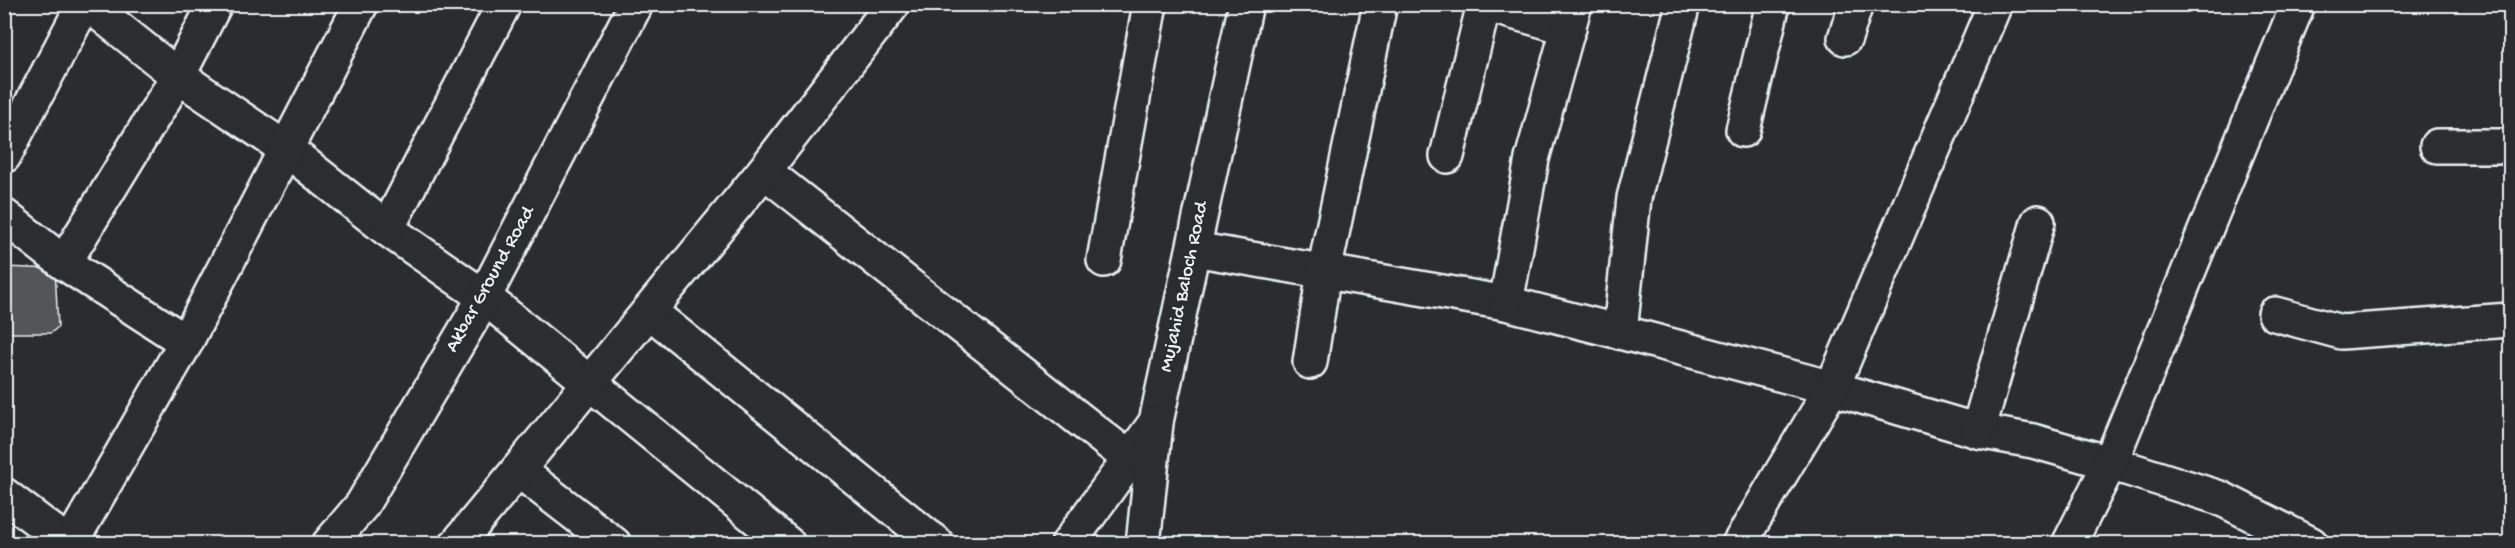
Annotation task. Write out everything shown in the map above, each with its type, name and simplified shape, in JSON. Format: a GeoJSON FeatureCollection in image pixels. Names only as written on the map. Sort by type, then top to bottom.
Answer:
{"type":"FeatureCollection","features":[{"type":"Feature","properties":{"kind":"street"},"geometry":{"type":"LineString","coordinates":[[4,156],[84,4]]}},
{"type":"Feature","properties":{"kind":"street"},"geometry":{"type":"LineString","coordinates":[[88,4],[178,76],[286,149],[387,229],[484,297],[788,543]]}},
{"type":"Feature","properties":{"kind":"street"},"geometry":{"type":"LineString","coordinates":[[64,263],[178,76],[215,4]]}},
{"type":"Feature","properties":{"kind":"street"},"geometry":{"type":"LineString","coordinates":[[4,495],[69,543],[186,342],[361,4]]}},
{"type":"Feature","properties":{"kind":"street"},"geometry":{"type":"LineString","coordinates":[[387,229],[504,4]]}},
{"type":"Feature","properties":{"kind":"street","name":"Akbar Ground Road"},"geometry":{"type":"LineString","coordinates":[[329,543],[362,505],[484,297],[636,4]]}},
{"type":"Feature","properties":{"kind":"street"},"geometry":{"type":"LineString","coordinates":[[457,543],[764,171],[893,4]]}},
{"type":"Feature","properties":{"kind":"street"},"geometry":{"type":"LineString","coordinates":[[1104,260],[1149,4]]}},
{"type":"Feature","properties":{"kind":"street","name":"Mujahid Baloch Road"},"geometry":{"type":"LineString","coordinates":[[1068,543],[1156,422],[1245,4]]}},
{"type":"Feature","properties":{"kind":"street"},"geometry":{"type":"LineString","coordinates":[[1310,362],[1324,272],[1380,4]]}},
{"type":"Feature","properties":{"kind":"street"},"geometry":{"type":"LineString","coordinates":[[1620,332],[1634,198],[1683,4]]}},
{"type":"Feature","properties":{"kind":"street"},"geometry":{"type":"LineString","coordinates":[[1743,130],[1773,4]]}},
{"type":"Feature","properties":{"kind":"street"},"geometry":{"type":"LineString","coordinates":[[1845,38],[1856,4]]}},
{"type":"Feature","properties":{"kind":"street"},"geometry":{"type":"LineString","coordinates":[[1739,543],[1832,388],[1995,4]]}},
{"type":"Feature","properties":{"kind":"street"},"geometry":{"type":"LineString","coordinates":[[2068,543],[2110,463],[2298,4]]}},
{"type":"Feature","properties":{"kind":"street"},"geometry":{"type":"LineString","coordinates":[[1447,156],[1484,5],[1572,16],[1532,159],[1506,303]]}},
{"type":"Feature","properties":{"kind":"street"},"geometry":{"type":"LineString","coordinates":[[2437,146],[2511,146]]}},
{"type":"Feature","properties":{"kind":"street"},"geometry":{"type":"LineString","coordinates":[[764,171],[1130,459]]}},
{"type":"Feature","properties":{"kind":"street"},"geometry":{"type":"LineString","coordinates":[[4,216],[64,263],[186,342]]}},
{"type":"Feature","properties":{"kind":"street"},"geometry":{"type":"LineString","coordinates":[[1978,431],[2038,222]]}},
{"type":"Feature","properties":{"kind":"street"},"geometry":{"type":"LineString","coordinates":[[1194,249],[1506,303],[1620,332],[1832,388],[1978,431],[2033,441],[2110,463],[2220,498],[2311,543]]}},
{"type":"Feature","properties":{"kind":"street"},"geometry":{"type":"LineString","coordinates":[[649,311],[937,543]]}},
{"type":"Feature","properties":{"kind":"street"},"geometry":{"type":"LineString","coordinates":[[2275,314],[2342,332],[2511,320]]}},
{"type":"Feature","properties":{"kind":"street"},"geometry":{"type":"LineString","coordinates":[[1143,543],[1156,422]]}},
{"type":"Feature","properties":{"kind":"street"},"geometry":{"type":"LineString","coordinates":[[518,470],[614,543]]}},
{"type":"Feature","properties":{"kind":"building"},"geometry":{"type":"Polygon","coordinates":[[[4,267],[55,269],[58,327],[51,333],[4,333],[4,267]]]}}]}
